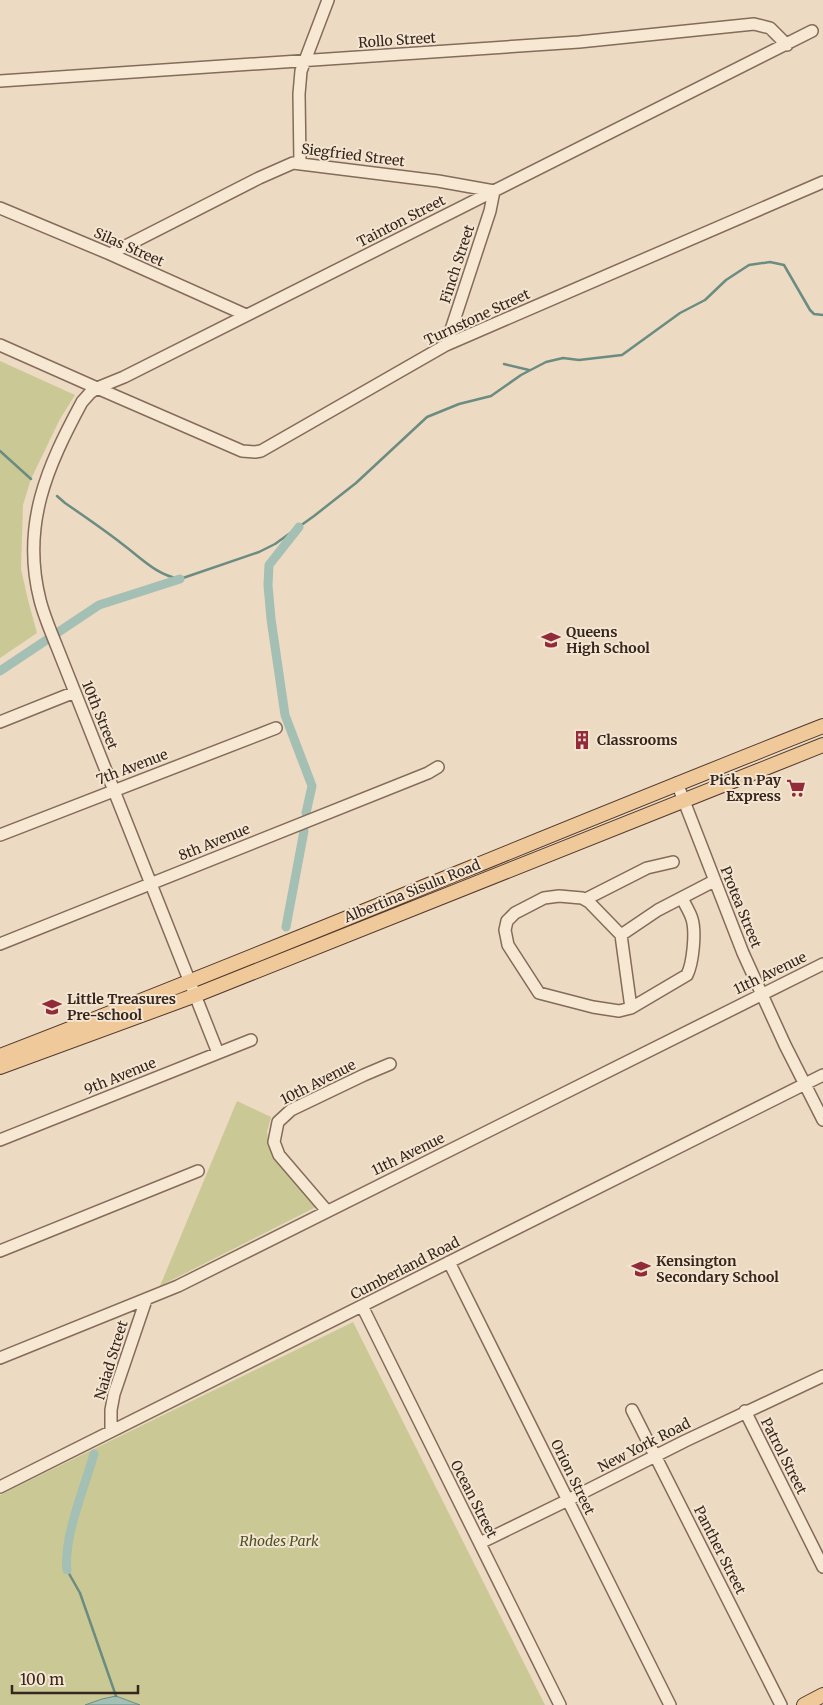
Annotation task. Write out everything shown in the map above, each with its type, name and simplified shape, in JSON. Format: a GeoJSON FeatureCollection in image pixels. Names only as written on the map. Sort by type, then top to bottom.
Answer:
{"type":"FeatureCollection","features":[{"type":"Feature","properties":{"kind":"main road","name":"Albertina Sisulu Road"},"geometry":{"type":"LineString","coordinates":[[0,1056],[823,726]]}},
{"type":"Feature","properties":{"kind":"main road","name":"Albertina Sisulu Road"},"geometry":{"type":"LineString","coordinates":[[0,1067],[196,995],[823,744]]}},
{"type":"Feature","properties":{"kind":"main road"},"geometry":{"type":"LineString","coordinates":[[804,1705],[823,1695]]}},
{"type":"Feature","properties":{"kind":"street"},"geometry":{"type":"LineString","coordinates":[[300,163],[299,94],[301,71],[328,0]]}},
{"type":"Feature","properties":{"kind":"street","name":"Rollo Street"},"geometry":{"type":"LineString","coordinates":[[0,81],[579,42],[754,24],[770,28],[786,45]]}},
{"type":"Feature","properties":{"kind":"street","name":"Tainton Street"},"geometry":{"type":"LineString","coordinates":[[98,388],[124,377],[812,31]]}},
{"type":"Feature","properties":{"kind":"street","name":"Siegfried Street"},"geometry":{"type":"LineString","coordinates":[[110,254],[288,164],[300,163],[438,181],[494,191]]}},
{"type":"Feature","properties":{"kind":"street","name":"Turnstone Street"},"geometry":{"type":"LineString","coordinates":[[98,388],[237,449],[255,452],[270,447],[446,345],[823,182]]}},
{"type":"Feature","properties":{"kind":"street","name":"Finch Street"},"geometry":{"type":"LineString","coordinates":[[446,345],[490,211],[494,191]]}},
{"type":"Feature","properties":{"kind":"street","name":"Silas Street"},"geometry":{"type":"LineString","coordinates":[[0,208],[110,254],[246,315]]}},
{"type":"Feature","properties":{"kind":"street"},"geometry":{"type":"LineString","coordinates":[[0,345],[98,388]]}},
{"type":"Feature","properties":{"kind":"street","name":"10th Street"},"geometry":{"type":"LineString","coordinates":[[98,388],[90,393],[82,402],[67,430],[47,475],[37,511],[34,543],[35,571],[40,601],[52,636],[191,981],[218,1053]]}},
{"type":"Feature","properties":{"kind":"street"},"geometry":{"type":"LineString","coordinates":[[0,722],[75,692]]}},
{"type":"Feature","properties":{"kind":"street","name":"7th Avenue"},"geometry":{"type":"LineString","coordinates":[[0,835],[276,728]]}},
{"type":"Feature","properties":{"kind":"street","name":"8th Avenue"},"geometry":{"type":"LineString","coordinates":[[0,944],[428,773],[438,767]]}},
{"type":"Feature","properties":{"kind":"street","name":"Protea Street"},"geometry":{"type":"LineString","coordinates":[[677,783],[743,953],[785,1045],[823,1120]]}},
{"type":"Feature","properties":{"kind":"street"},"geometry":{"type":"LineString","coordinates":[[673,862],[647,868],[586,899],[559,896],[544,898],[508,918],[506,926],[508,945],[539,993],[593,1007],[619,1010],[631,1008],[684,978],[689,971],[693,927],[692,920],[682,898]]}},
{"type":"Feature","properties":{"kind":"street"},"geometry":{"type":"LineString","coordinates":[[621,935],[714,881]]}},
{"type":"Feature","properties":{"kind":"street"},"geometry":{"type":"LineString","coordinates":[[586,899],[621,935],[631,1008]]}},
{"type":"Feature","properties":{"kind":"street","name":"11th Avenue"},"geometry":{"type":"LineString","coordinates":[[0,1358],[178,1286],[823,964]]}},
{"type":"Feature","properties":{"kind":"street","name":"9th Avenue"},"geometry":{"type":"LineString","coordinates":[[0,1140],[251,1040]]}},
{"type":"Feature","properties":{"kind":"street","name":"10th Avenue"},"geometry":{"type":"LineString","coordinates":[[327,1211],[279,1155],[274,1142],[278,1122],[291,1110],[364,1074],[390,1064]]}},
{"type":"Feature","properties":{"kind":"street","name":"Cumberland Road"},"geometry":{"type":"LineString","coordinates":[[0,1487],[823,1075]]}},
{"type":"Feature","properties":{"kind":"street"},"geometry":{"type":"LineString","coordinates":[[0,1251],[198,1171]]}},
{"type":"Feature","properties":{"kind":"street","name":"Orion Street"},"geometry":{"type":"LineString","coordinates":[[449,1262],[670,1705]]}},
{"type":"Feature","properties":{"kind":"street","name":"Naiad Street"},"geometry":{"type":"LineString","coordinates":[[111,1431],[111,1410],[114,1394],[146,1300]]}},
{"type":"Feature","properties":{"kind":"street","name":"Ocean Street"},"geometry":{"type":"LineString","coordinates":[[362,1306],[560,1705]]}},
{"type":"Feature","properties":{"kind":"street","name":"New York Road"},"geometry":{"type":"LineString","coordinates":[[480,1543],[656,1455],[823,1376]]}},
{"type":"Feature","properties":{"kind":"street","name":"Panther Street"},"geometry":{"type":"LineString","coordinates":[[632,1410],[781,1705]]}},
{"type":"Feature","properties":{"kind":"street","name":"Patrol Street"},"geometry":{"type":"LineString","coordinates":[[746,1412],[823,1567]]}},
{"type":"Feature","properties":{"kind":"green space"},"geometry":{"type":"Polygon","coordinates":[[[0,361],[75,395],[60,419],[31,479],[23,505],[21,569],[37,633],[0,658],[0,361]]]}},
{"type":"Feature","properties":{"kind":"green space"},"geometry":{"type":"Polygon","coordinates":[[[237,1101],[271,1117],[267,1132],[271,1153],[316,1207],[160,1286],[237,1101]]]}},
{"type":"Feature","properties":{"kind":"green space","name":"Rhodes Park"},"geometry":{"type":"Polygon","coordinates":[[[353,1322],[545,1705],[0,1705],[0,1495],[353,1322]]]}},
{"type":"Feature","properties":{"kind":"shaded area"},"geometry":{"type":"Polygon","coordinates":[[[116,1696],[140,1705],[85,1705],[102,1699],[116,1696]]]}},
{"type":"Feature","properties":{"kind":"waterway"},"geometry":{"type":"LineString","coordinates":[[57,496],[156,570],[180,579],[259,552],[275,544],[356,483],[427,417],[459,404],[491,396],[521,375],[546,362],[563,358],[579,360],[622,355],[680,313],[705,300],[726,280],[749,265],[770,262],[784,265],[810,310],[814,314],[823,315]]}},
{"type":"Feature","properties":{"kind":"waterway"},"geometry":{"type":"LineString","coordinates":[[504,364],[529,370]]}},
{"type":"Feature","properties":{"kind":"waterway"},"geometry":{"type":"LineString","coordinates":[[0,451],[31,479]]}},
{"type":"Feature","properties":{"kind":"waterway"},"geometry":{"type":"LineString","coordinates":[[299,527],[269,565],[268,585],[285,715],[312,786],[306,813]]}},
{"type":"Feature","properties":{"kind":"waterway"},"geometry":{"type":"LineString","coordinates":[[0,671],[99,605],[180,579]]}},
{"type":"Feature","properties":{"kind":"waterway"},"geometry":{"type":"LineString","coordinates":[[286,927],[304,831]]}},
{"type":"Feature","properties":{"kind":"waterway"},"geometry":{"type":"LineString","coordinates":[[67,1570],[68,1543],[71,1528],[94,1454]]}},
{"type":"Feature","properties":{"kind":"waterway"},"geometry":{"type":"LineString","coordinates":[[67,1570],[80,1593],[116,1696]]}},
{"type":"Feature","properties":{"kind":"place","name":"Queens High School"},"geometry":{"type":"Point","coordinates":[551,640]}},
{"type":"Feature","properties":{"kind":"place","name":"Classrooms"},"geometry":{"type":"Point","coordinates":[582,740]}},
{"type":"Feature","properties":{"kind":"place","name":"Pick n Pay Express"},"geometry":{"type":"Point","coordinates":[796,788]}},
{"type":"Feature","properties":{"kind":"place","name":"Little Treasures Pre-school"},"geometry":{"type":"Point","coordinates":[52,1007]}},
{"type":"Feature","properties":{"kind":"place","name":"Kensington Secondary School"},"geometry":{"type":"Point","coordinates":[641,1269]}}]}
